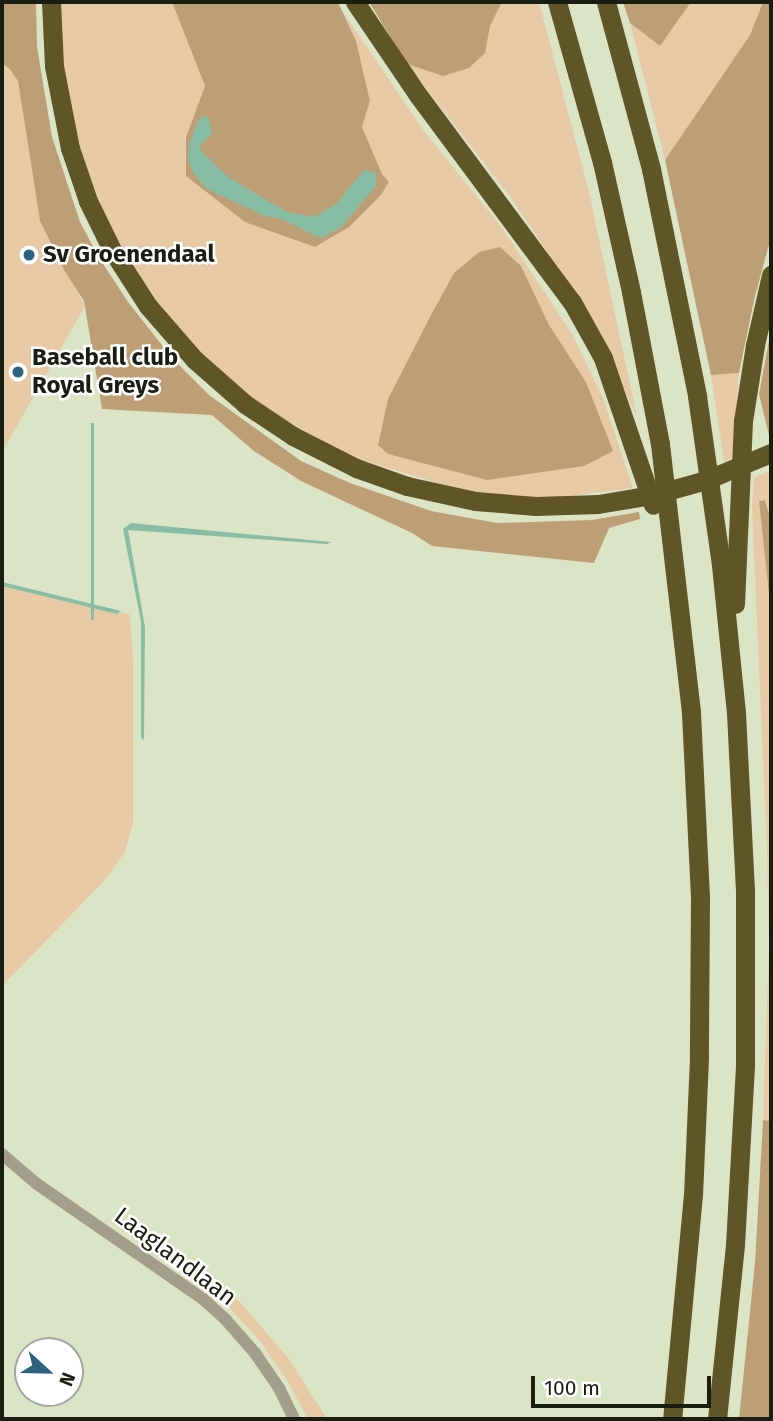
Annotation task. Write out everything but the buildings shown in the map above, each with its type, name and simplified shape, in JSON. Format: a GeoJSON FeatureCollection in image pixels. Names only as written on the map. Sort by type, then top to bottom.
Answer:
{"type":"FeatureCollection","features":[{"type":"Feature","properties":{"kind":"highway"},"geometry":{"type":"LineString","coordinates":[[51,2],[59,102],[70,148],[89,201],[112,250],[134,286],[179,344],[211,376],[245,404],[293,436],[334,459],[378,477],[443,495],[507,505],[598,504],[682,488],[771,453]]}},
{"type":"Feature","properties":{"kind":"highway"},"geometry":{"type":"LineString","coordinates":[[355,2],[418,95],[572,302],[603,358],[677,576]]}},
{"type":"Feature","properties":{"kind":"highway"},"geometry":{"type":"LineString","coordinates":[[557,2],[602,162],[631,292],[660,444],[677,576],[695,786],[700,971],[693,1194],[672,1419]]}},
{"type":"Feature","properties":{"kind":"highway"},"geometry":{"type":"LineString","coordinates":[[606,2],[651,169],[676,282],[712,492],[733,672],[745,876],[745,1066],[736,1232],[717,1419]]}},
{"type":"Feature","properties":{"kind":"highway"},"geometry":{"type":"LineString","coordinates":[[733,672],[743,421],[755,345],[771,275]]}},
{"type":"Feature","properties":{"kind":"street","name":"Laaglandlaan"},"geometry":{"type":"LineString","coordinates":[[2,1154],[37,1184],[203,1299],[226,1320],[261,1362],[294,1419]]}},
{"type":"Feature","properties":{"kind":"shaded area"},"geometry":{"type":"Polygon","coordinates":[[[2,2],[36,2],[37,47],[52,137],[80,222],[128,302],[172,358],[209,395],[301,461],[350,483],[431,511],[497,523],[592,520],[639,512],[640,519],[609,528],[594,563],[432,546],[412,533],[301,481],[254,451],[212,415],[102,409],[84,301],[64,270],[40,221],[18,81],[9,68],[2,64],[2,2]]]}},
{"type":"Feature","properties":{"kind":"shaded area"},"geometry":{"type":"Polygon","coordinates":[[[60,2],[172,2],[205,86],[186,137],[349,227],[381,195],[389,182],[382,174],[362,127],[370,101],[356,41],[343,12],[424,131],[503,229],[572,334],[603,398],[633,488],[548,499],[472,493],[354,458],[275,414],[225,380],[175,326],[141,282],[110,230],[88,172],[66,99],[57,43],[60,2]]]}},
{"type":"Feature","properties":{"kind":"shaded area"},"geometry":{"type":"Polygon","coordinates":[[[172,2],[338,2],[356,41],[370,101],[362,127],[382,174],[389,182],[381,195],[349,227],[315,247],[245,222],[186,176],[186,137],[205,86],[172,2]]]}},
{"type":"Feature","properties":{"kind":"shaded area"},"geometry":{"type":"Polygon","coordinates":[[[369,2],[502,2],[490,26],[485,53],[469,68],[443,76],[407,64],[369,2]]]}},
{"type":"Feature","properties":{"kind":"shaded area"},"geometry":{"type":"Polygon","coordinates":[[[502,2],[539,2],[589,192],[637,417],[590,318],[554,262],[511,198],[407,64],[443,76],[485,53],[490,26],[502,2]]]}},
{"type":"Feature","properties":{"kind":"shaded area"},"geometry":{"type":"Polygon","coordinates":[[[623,2],[691,2],[660,46],[630,23],[623,2]]]}},
{"type":"Feature","properties":{"kind":"shaded area"},"geometry":{"type":"Polygon","coordinates":[[[691,2],[763,2],[750,35],[665,160],[630,23],[660,46],[691,2]]]}},
{"type":"Feature","properties":{"kind":"shaded area"},"geometry":{"type":"Polygon","coordinates":[[[763,2],[771,2],[771,237],[754,300],[739,373],[711,375],[665,160],[750,35],[763,2]]]}},
{"type":"Feature","properties":{"kind":"shaded area","name":"Sv Groenendaal"},"geometry":{"type":"Polygon","coordinates":[[[2,64],[9,67],[18,80],[40,221],[85,306],[2,452],[2,64]]]}},
{"type":"Feature","properties":{"kind":"shaded area"},"geometry":{"type":"Polygon","coordinates":[[[208,116],[212,134],[200,145],[201,151],[228,177],[287,212],[313,217],[323,212],[337,203],[364,170],[376,173],[376,186],[341,227],[325,237],[317,237],[281,219],[265,216],[207,189],[194,174],[188,161],[189,145],[197,123],[202,117],[208,116]]]}},
{"type":"Feature","properties":{"kind":"shaded area"},"geometry":{"type":"Polygon","coordinates":[[[500,247],[521,266],[549,325],[586,382],[613,451],[584,466],[487,480],[388,454],[378,445],[388,399],[431,315],[454,273],[479,252],[500,247]]]}},
{"type":"Feature","properties":{"kind":"shaded area"},"geometry":{"type":"Polygon","coordinates":[[[771,330],[771,439],[770,440],[759,394],[771,330]]]}},
{"type":"Feature","properties":{"kind":"shaded area"},"geometry":{"type":"Polygon","coordinates":[[[739,373],[732,458],[724,461],[711,375],[739,373]]]}},
{"type":"Feature","properties":{"kind":"shaded area"},"geometry":{"type":"Polygon","coordinates":[[[91,423],[94,423],[94,620],[91,620],[91,423]]]}},
{"type":"Feature","properties":{"kind":"shaded area"},"geometry":{"type":"Polygon","coordinates":[[[771,470],[771,520],[766,500],[759,501],[771,613],[771,1121],[763,1120],[769,948],[752,507],[754,478],[771,470]]]}},
{"type":"Feature","properties":{"kind":"shaded area"},"geometry":{"type":"Polygon","coordinates":[[[765,500],[771,520],[771,613],[759,501],[765,500]]]}},
{"type":"Feature","properties":{"kind":"shaded area"},"geometry":{"type":"Polygon","coordinates":[[[131,523],[331,542],[327,544],[128,530],[145,627],[144,740],[141,738],[141,622],[123,529],[131,523]]]}},
{"type":"Feature","properties":{"kind":"shaded area"},"geometry":{"type":"Polygon","coordinates":[[[2,582],[121,611],[117,614],[2,586],[2,582]]]}},
{"type":"Feature","properties":{"kind":"shaded area"},"geometry":{"type":"Polygon","coordinates":[[[2,584],[130,615],[133,661],[133,822],[125,852],[104,881],[2,986],[2,584]]]}},
{"type":"Feature","properties":{"kind":"shaded area"},"geometry":{"type":"Polygon","coordinates":[[[763,1120],[771,1121],[771,1419],[739,1419],[755,1263],[763,1120]]]}},
{"type":"Feature","properties":{"kind":"shaded area"},"geometry":{"type":"Polygon","coordinates":[[[105,1218],[239,1301],[289,1359],[327,1419],[308,1419],[288,1382],[260,1341],[226,1304],[105,1218]]]}},
{"type":"Feature","properties":{"kind":"place","name":"Sv Groenendaal"},"geometry":{"type":"Point","coordinates":[29,255]}},
{"type":"Feature","properties":{"kind":"place","name":"Baseball club Royal Greys"},"geometry":{"type":"Point","coordinates":[18,372]}}]}
